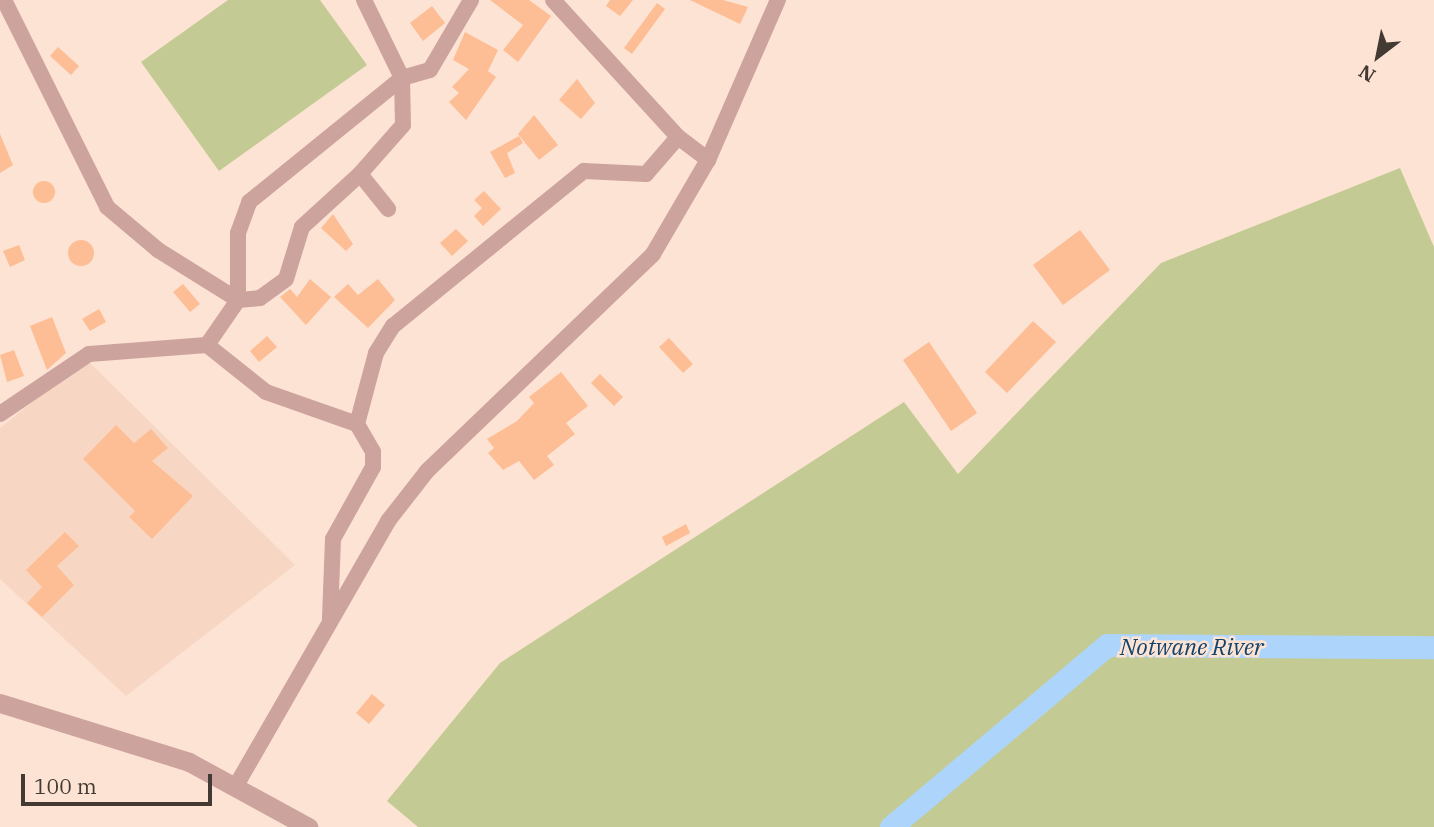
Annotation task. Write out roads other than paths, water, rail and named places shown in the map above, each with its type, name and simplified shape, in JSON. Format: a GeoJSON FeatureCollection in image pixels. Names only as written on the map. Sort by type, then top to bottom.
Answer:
{"type":"FeatureCollection","features":[{"type":"Feature","properties":{"kind":"street"},"geometry":{"type":"LineString","coordinates":[[4,0],[107,206],[158,250],[238,300],[260,298],[286,279],[302,227],[360,174],[403,125],[402,78],[364,0]]}},
{"type":"Feature","properties":{"kind":"street"},"geometry":{"type":"LineString","coordinates":[[206,345],[238,300],[238,233],[249,202],[402,78],[430,70],[471,0]]}},
{"type":"Feature","properties":{"kind":"street"},"geometry":{"type":"LineString","coordinates":[[553,0],[678,137],[708,160]]}},
{"type":"Feature","properties":{"kind":"street"},"geometry":{"type":"LineString","coordinates":[[237,784],[388,521],[428,471],[653,254],[708,160],[778,0]]}},
{"type":"Feature","properties":{"kind":"street"},"geometry":{"type":"LineString","coordinates":[[357,424],[376,353],[393,326],[584,171],[646,174],[678,137]]}},
{"type":"Feature","properties":{"kind":"street"},"geometry":{"type":"LineString","coordinates":[[360,174],[388,209]]}},
{"type":"Feature","properties":{"kind":"street"},"geometry":{"type":"LineString","coordinates":[[0,414],[89,354],[206,345],[266,392],[357,424],[373,452],[373,467],[333,539],[330,618]]}},
{"type":"Feature","properties":{"kind":"street"},"geometry":{"type":"LineString","coordinates":[[0,703],[189,762],[237,784],[308,827]]}},
{"type":"Feature","properties":{"kind":"waterway","name":"Notwane River"},"geometry":{"type":"LineString","coordinates":[[891,827],[1107,645],[1434,647]]}}]}
